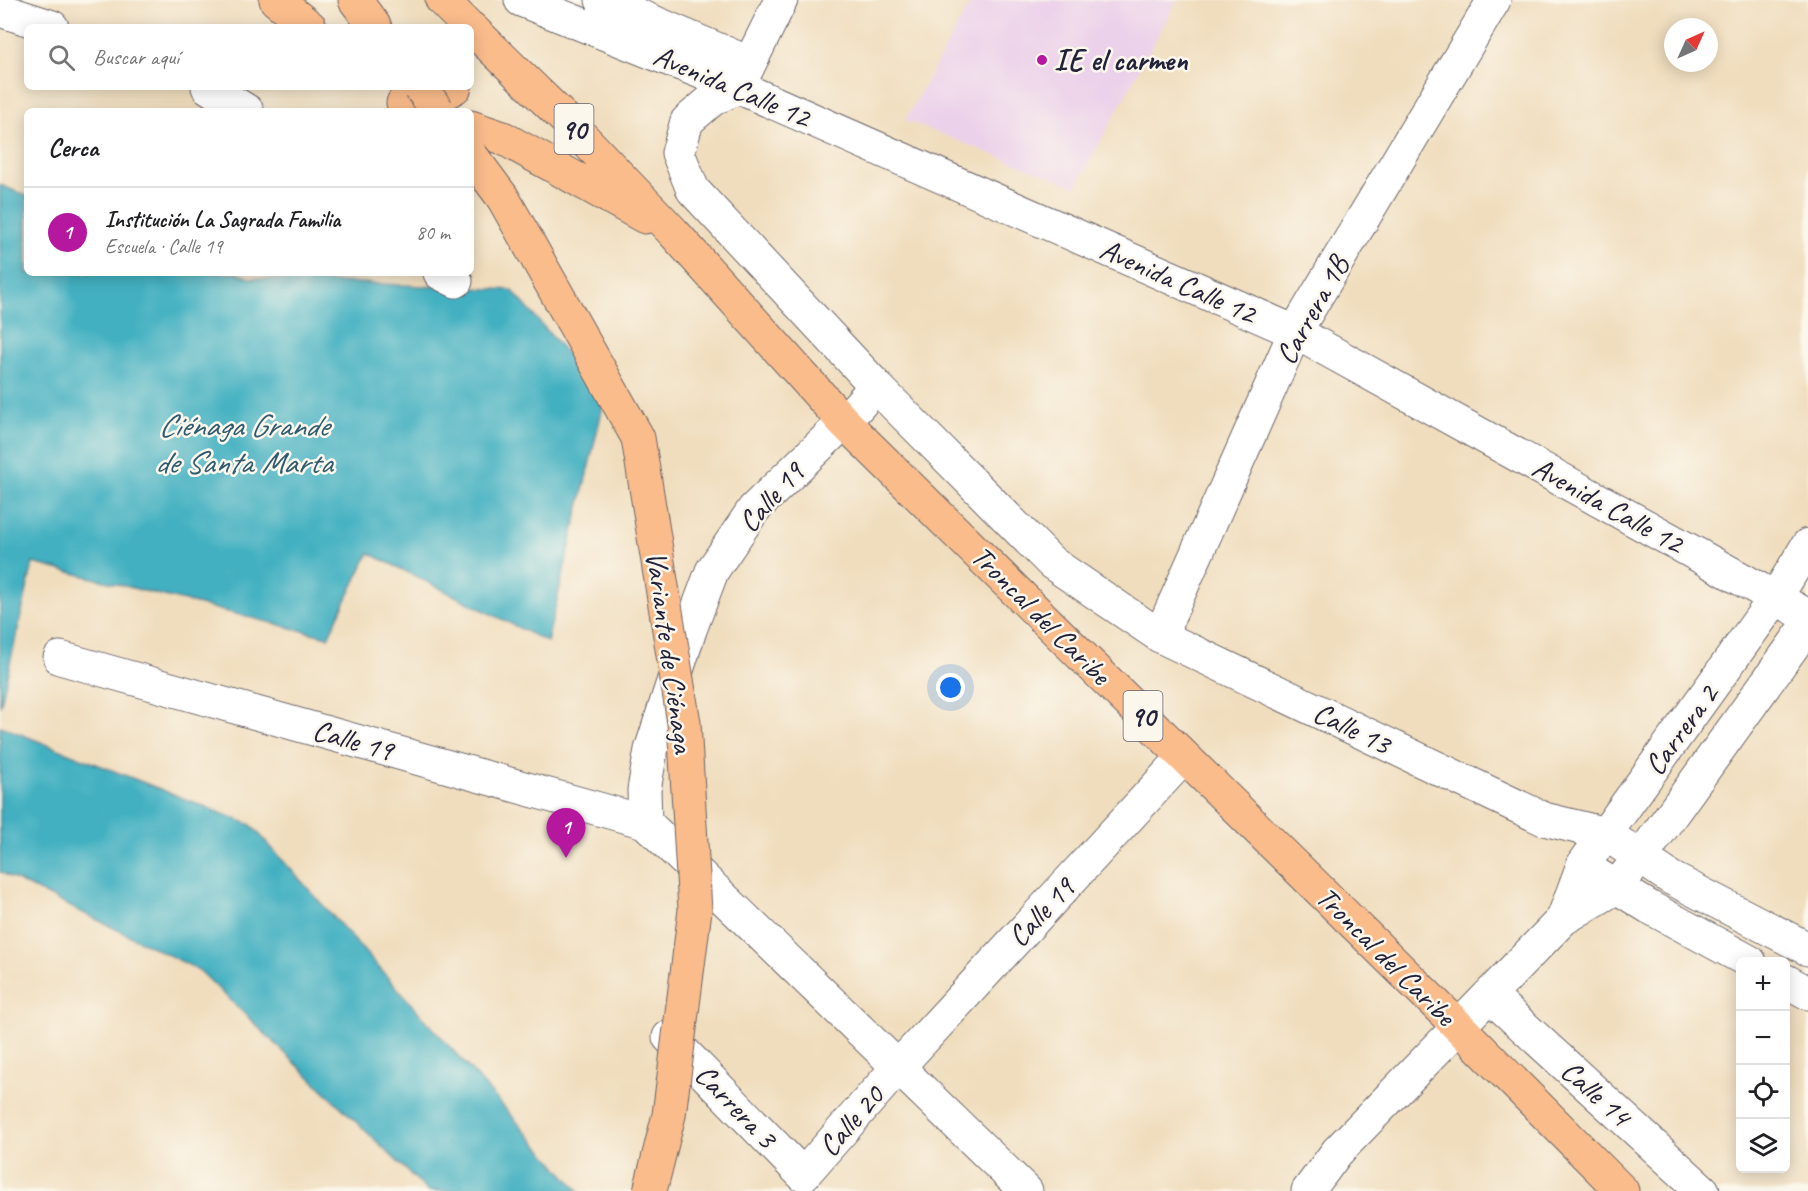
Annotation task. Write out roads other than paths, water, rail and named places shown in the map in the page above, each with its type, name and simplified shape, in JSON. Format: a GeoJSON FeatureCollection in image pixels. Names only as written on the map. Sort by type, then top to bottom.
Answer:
{"type":"FeatureCollection","features":[{"type":"Feature","properties":{"kind":"main road"},"geometry":{"type":"LineString","coordinates":[[276,0],[306,24]]}},
{"type":"Feature","properties":{"kind":"main road"},"geometry":{"type":"LineString","coordinates":[[355,0],[373,24]]}},
{"type":"Feature","properties":{"kind":"main road","name":"Troncal del Caribe"},"geometry":{"type":"LineString","coordinates":[[442,0],[466,24]]}},
{"type":"Feature","properties":{"kind":"main road","name":"Troncal del Caribe"},"geometry":{"type":"LineString","coordinates":[[474,32],[566,120],[673,232],[844,422],[1622,1191]]}},
{"type":"Feature","properties":{"kind":"main road"},"geometry":{"type":"LineString","coordinates":[[408,97],[432,100],[450,90]]}},
{"type":"Feature","properties":{"kind":"main road"},"geometry":{"type":"LineString","coordinates":[[408,97],[432,108]]}},
{"type":"Feature","properties":{"kind":"main road","name":"Troncal del Caribe"},"geometry":{"type":"LineString","coordinates":[[474,128],[503,138],[673,232]]}},
{"type":"Feature","properties":{"kind":"main road","name":"Variante de Ciénaga"},"geometry":{"type":"LineString","coordinates":[[474,159],[503,198],[638,438],[684,723],[695,910],[669,1115],[650,1191]]}},
{"type":"Feature","properties":{"kind":"street","name":"Avenida Calle 12"},"geometry":{"type":"LineString","coordinates":[[521,0],[743,75],[1295,332],[1808,616]]}},
{"type":"Feature","properties":{"kind":"street"},"geometry":{"type":"LineString","coordinates":[[602,0],[743,75],[781,0]]}},
{"type":"Feature","properties":{"kind":"street","name":"Carrera 1B"},"geometry":{"type":"LineString","coordinates":[[1160,636],[1295,332],[1494,0]]}},
{"type":"Feature","properties":{"kind":"street"},"geometry":{"type":"LineString","coordinates":[[0,10],[43,24]]}},
{"type":"Feature","properties":{"kind":"street","name":"Calle 13"},"geometry":{"type":"LineString","coordinates":[[743,75],[687,121],[678,153],[693,190],[876,386],[1052,563],[1160,636],[1544,819],[1606,834],[1671,878],[1808,950]]}},
{"type":"Feature","properties":{"kind":"street"},"geometry":{"type":"LineString","coordinates":[[213,90],[242,108]]}},
{"type":"Feature","properties":{"kind":"street","name":"Calle 19"},"geometry":{"type":"LineString","coordinates":[[645,822],[644,790],[651,750],[712,571],[754,509],[844,422],[876,386]]}},
{"type":"Feature","properties":{"kind":"street","name":"Carrera 2"},"geometry":{"type":"LineString","coordinates":[[1563,919],[1583,865],[1776,597],[1808,545]]}},
{"type":"Feature","properties":{"kind":"street","name":"Carrera 2"},"geometry":{"type":"LineString","coordinates":[[1459,1028],[1563,919],[1615,888],[1641,857],[1808,625]]}},
{"type":"Feature","properties":{"kind":"street","name":"Calle 19"},"geometry":{"type":"LineString","coordinates":[[60,658],[645,822],[1026,1191]]}},
{"type":"Feature","properties":{"kind":"street","name":"Calle 19"},"geometry":{"type":"LineString","coordinates":[[898,1067],[1184,757]]}},
{"type":"Feature","properties":{"kind":"street","name":"Calle 13"},"geometry":{"type":"LineString","coordinates":[[1544,819],[1583,865],[1615,888],[1741,957]]}},
{"type":"Feature","properties":{"kind":"street"},"geometry":{"type":"LineString","coordinates":[[1790,984],[1808,993]]}},
{"type":"Feature","properties":{"kind":"street","name":"Calle 14"},"geometry":{"type":"LineString","coordinates":[[1489,995],[1703,1191]]}},
{"type":"Feature","properties":{"kind":"street"},"geometry":{"type":"LineString","coordinates":[[1308,1191],[1337,1152],[1459,1028]]}},
{"type":"Feature","properties":{"kind":"street","name":"Carrera 3"},"geometry":{"type":"LineString","coordinates":[[669,1037],[803,1175]]}},
{"type":"Feature","properties":{"kind":"street","name":"Calle 20"},"geometry":{"type":"LineString","coordinates":[[803,1175],[898,1067]]}},
{"type":"Feature","properties":{"kind":"water","name":"Ciénaga Grande de Santa Marta"},"geometry":{"type":"Polygon","coordinates":[[[0,185],[24,195],[24,276],[244,276],[512,290],[605,398],[547,642],[369,553],[328,637],[33,563],[0,707],[0,185]]]}},
{"type":"Feature","properties":{"kind":"water"},"geometry":{"type":"Polygon","coordinates":[[[0,726],[251,825],[579,1191],[428,1191],[199,970],[0,872],[0,726]]]}},
{"type":"Feature","properties":{"kind":"place","name":"IE el carmen"},"geometry":{"type":"Point","coordinates":[1042,60]}},
{"type":"Feature","properties":{"kind":"place","name":"Institución La Sagrada Familia"},"geometry":{"type":"Point","coordinates":[566,858]}}]}
